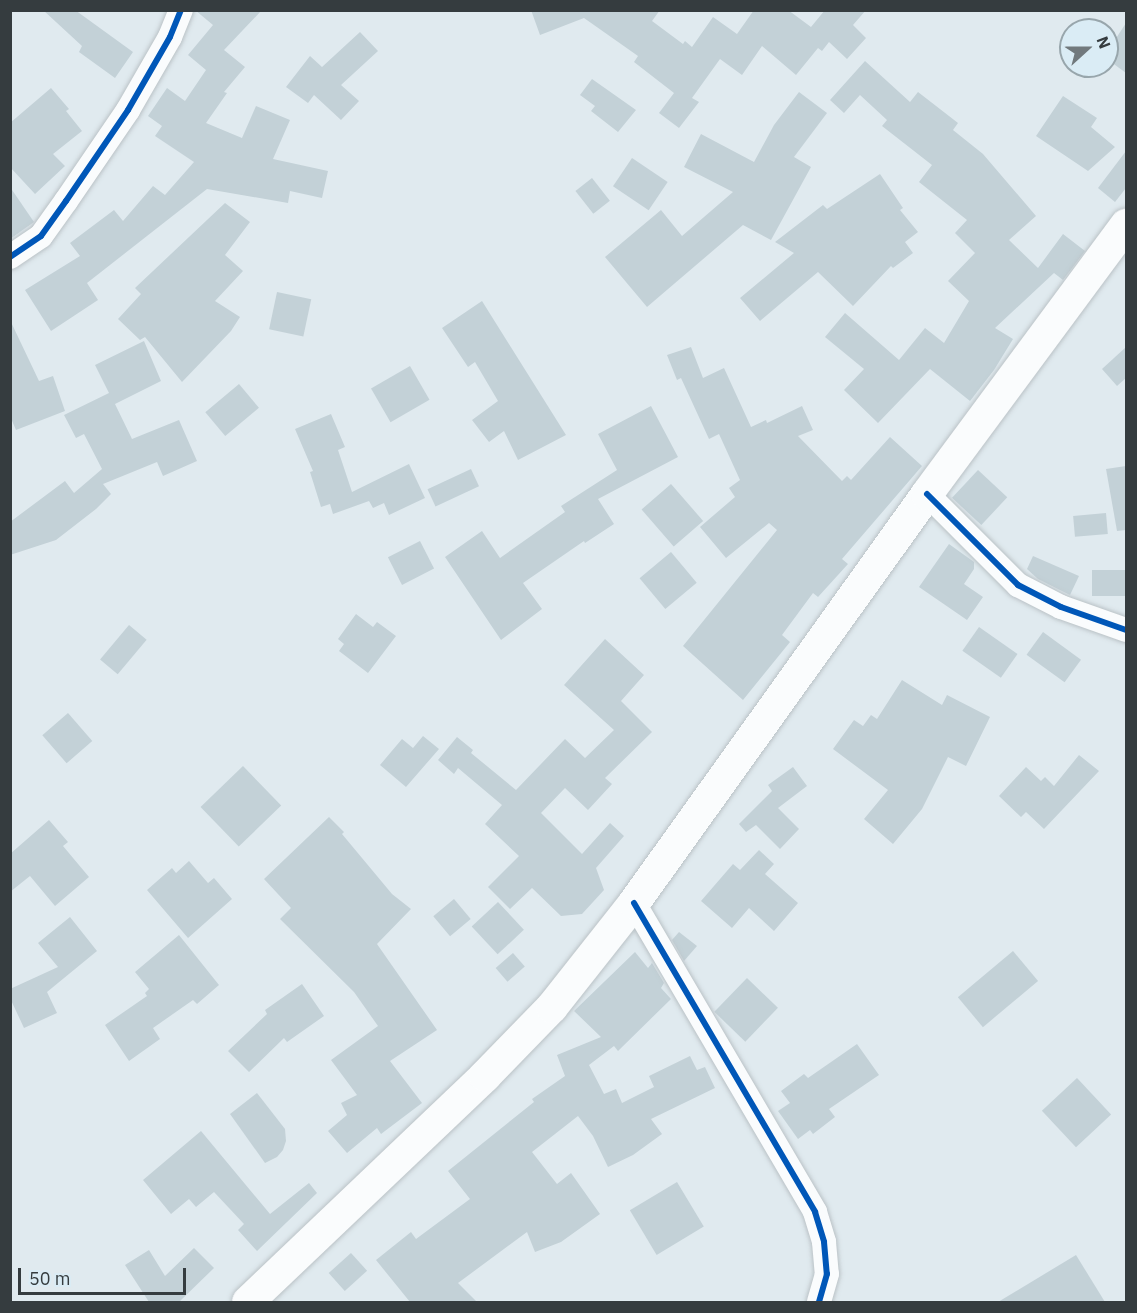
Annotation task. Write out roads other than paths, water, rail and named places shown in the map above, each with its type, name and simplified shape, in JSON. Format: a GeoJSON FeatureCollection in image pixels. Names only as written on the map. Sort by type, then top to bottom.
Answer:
{"type":"FeatureCollection","features":[{"type":"Feature","properties":{"kind":"main road"},"geometry":{"type":"LineString","coordinates":[[248,1302],[485,1076],[552,1007],[634,903],[927,494],[1126,225]]}},
{"type":"Feature","properties":{"kind":"street"},"geometry":{"type":"LineString","coordinates":[[10,257],[41,236],[66,201],[128,110],[170,37],[181,10]]}},
{"type":"Feature","properties":{"kind":"street"},"geometry":{"type":"LineString","coordinates":[[927,494],[1018,585],[1061,607],[1126,630]]}},
{"type":"Feature","properties":{"kind":"street"},"geometry":{"type":"LineString","coordinates":[[634,903],[815,1212],[824,1242],[827,1274],[819,1302]]}}]}
